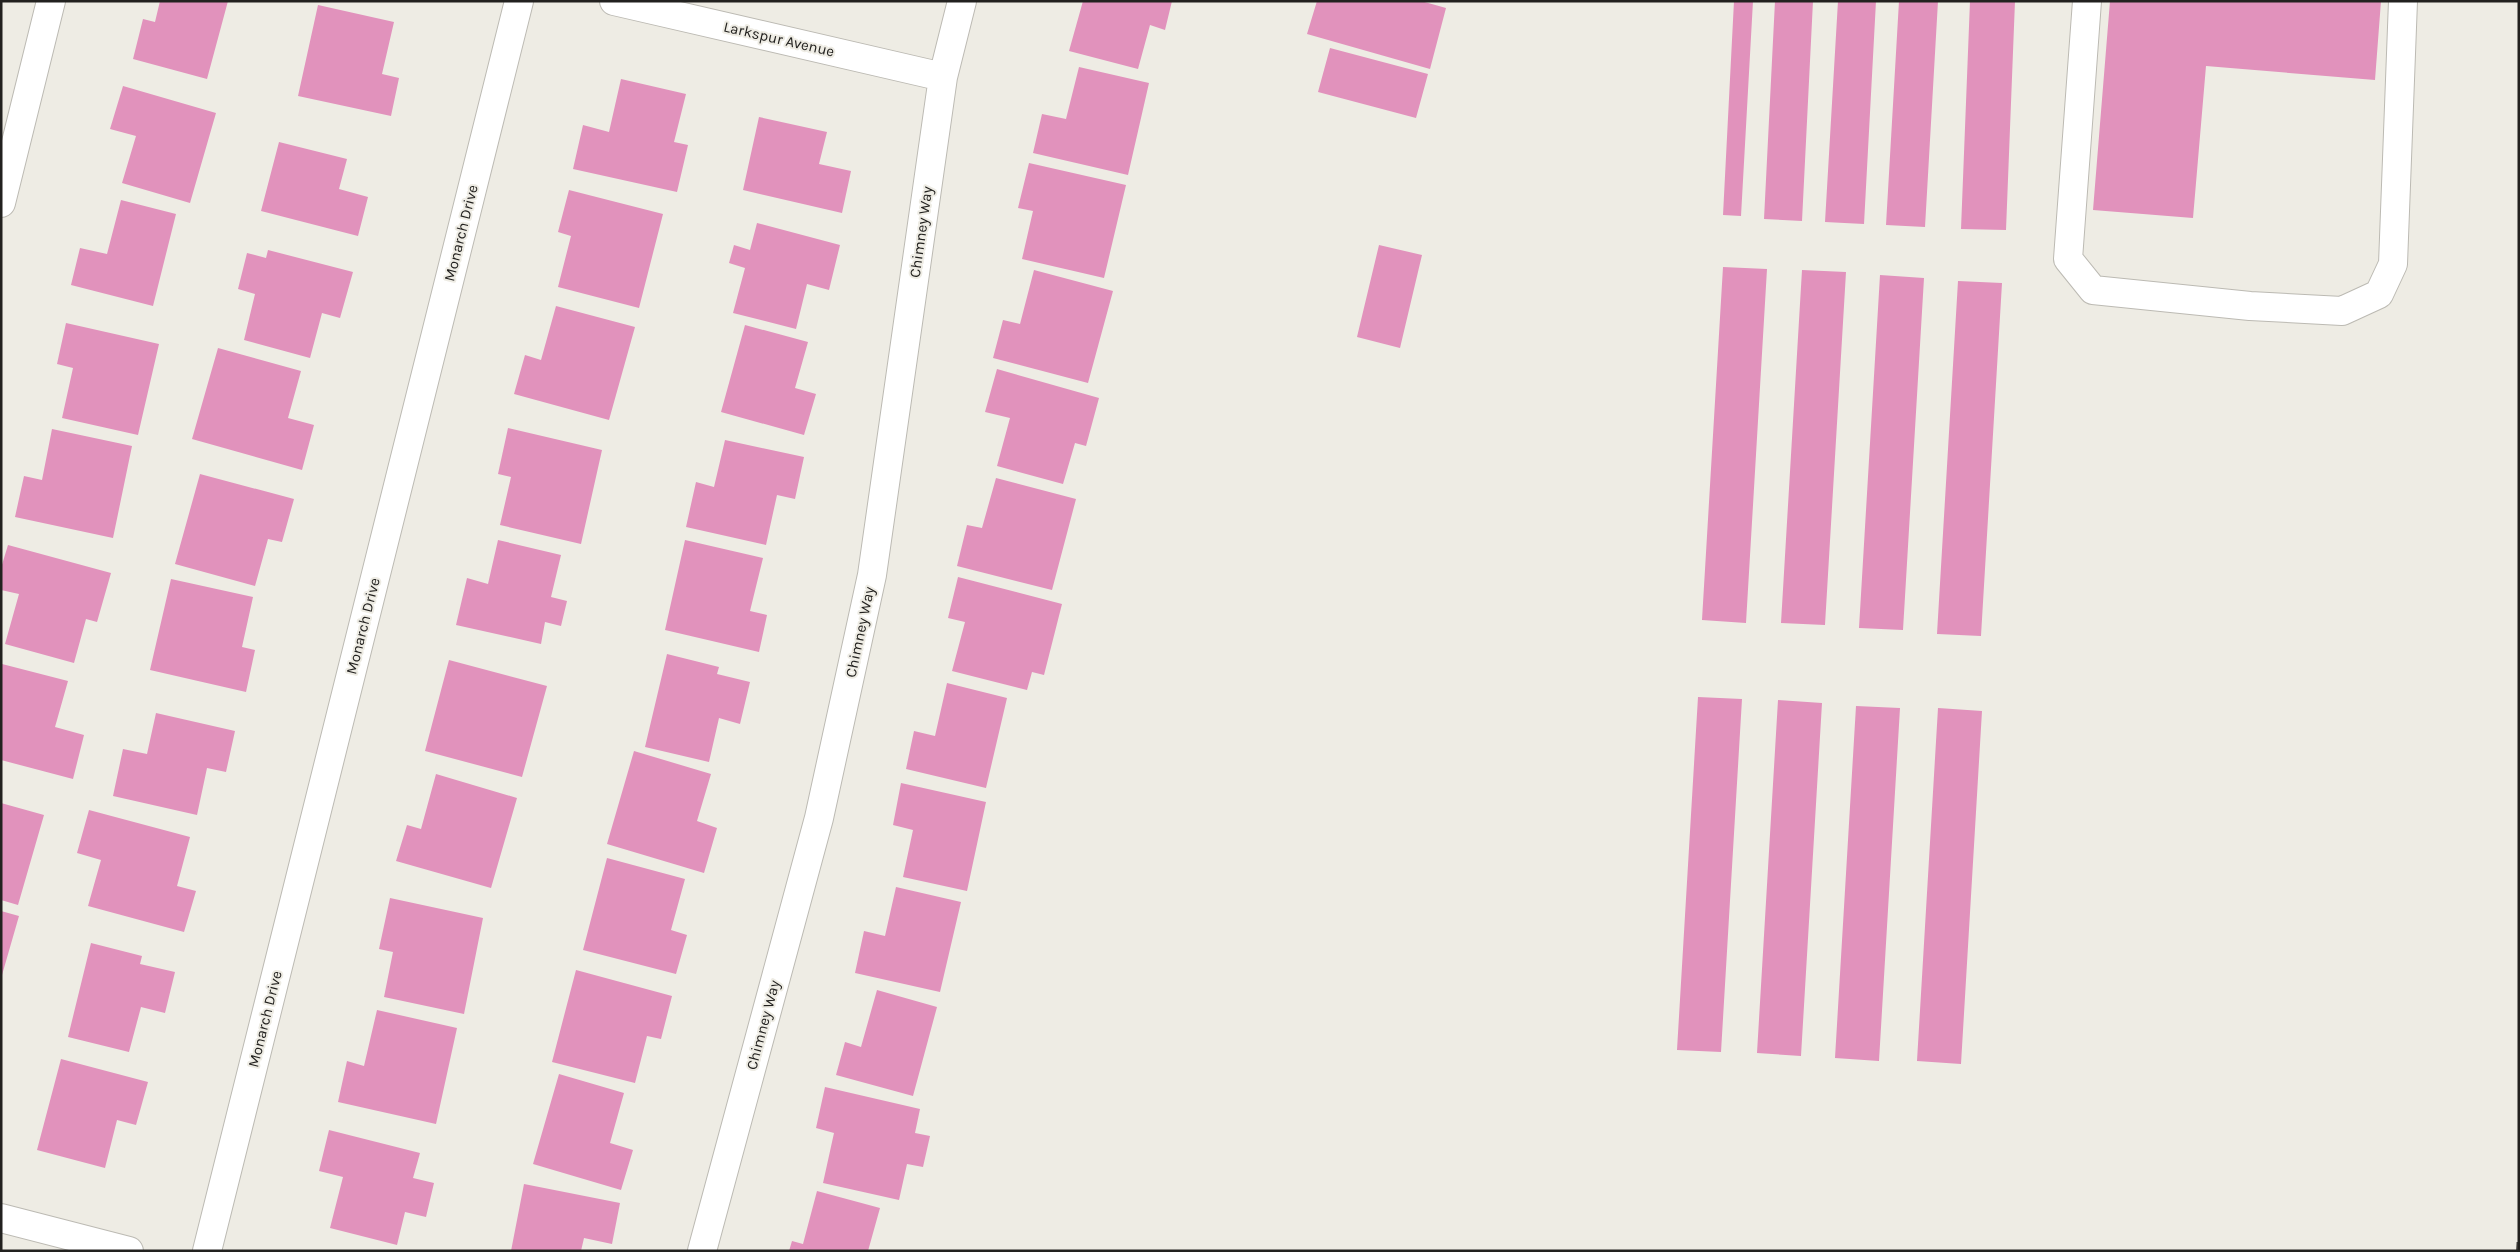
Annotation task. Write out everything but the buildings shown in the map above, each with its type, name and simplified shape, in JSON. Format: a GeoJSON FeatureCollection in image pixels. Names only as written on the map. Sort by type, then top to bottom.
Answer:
{"type":"FeatureCollection","features":[{"type":"Feature","properties":{"kind":"street"},"geometry":{"type":"LineString","coordinates":[[1,203],[51,1]]}},
{"type":"Feature","properties":{"kind":"street","name":"Monarch Drive"},"geometry":{"type":"LineString","coordinates":[[207,1251],[519,1]]}},
{"type":"Feature","properties":{"kind":"street","name":"Larkspur Avenue"},"geometry":{"type":"LineString","coordinates":[[614,1],[943,77]]}},
{"type":"Feature","properties":{"kind":"street","name":"Chimney Way"},"geometry":{"type":"LineString","coordinates":[[702,1251],[819,818],[872,575],[943,77],[962,1]]}},
{"type":"Feature","properties":{"kind":"street"},"geometry":{"type":"LineString","coordinates":[[2087,1],[2068,259],[2093,290],[2250,306],[2342,311],[2380,294],[2394,264],[2403,1]]}},
{"type":"Feature","properties":{"kind":"street"},"geometry":{"type":"LineString","coordinates":[[1,1218],[129,1251]]}},
{"type":"Feature","properties":{"kind":"railway"},"geometry":{"type":"LineString","coordinates":[[2518,1251],[2519,1235]]}}]}
